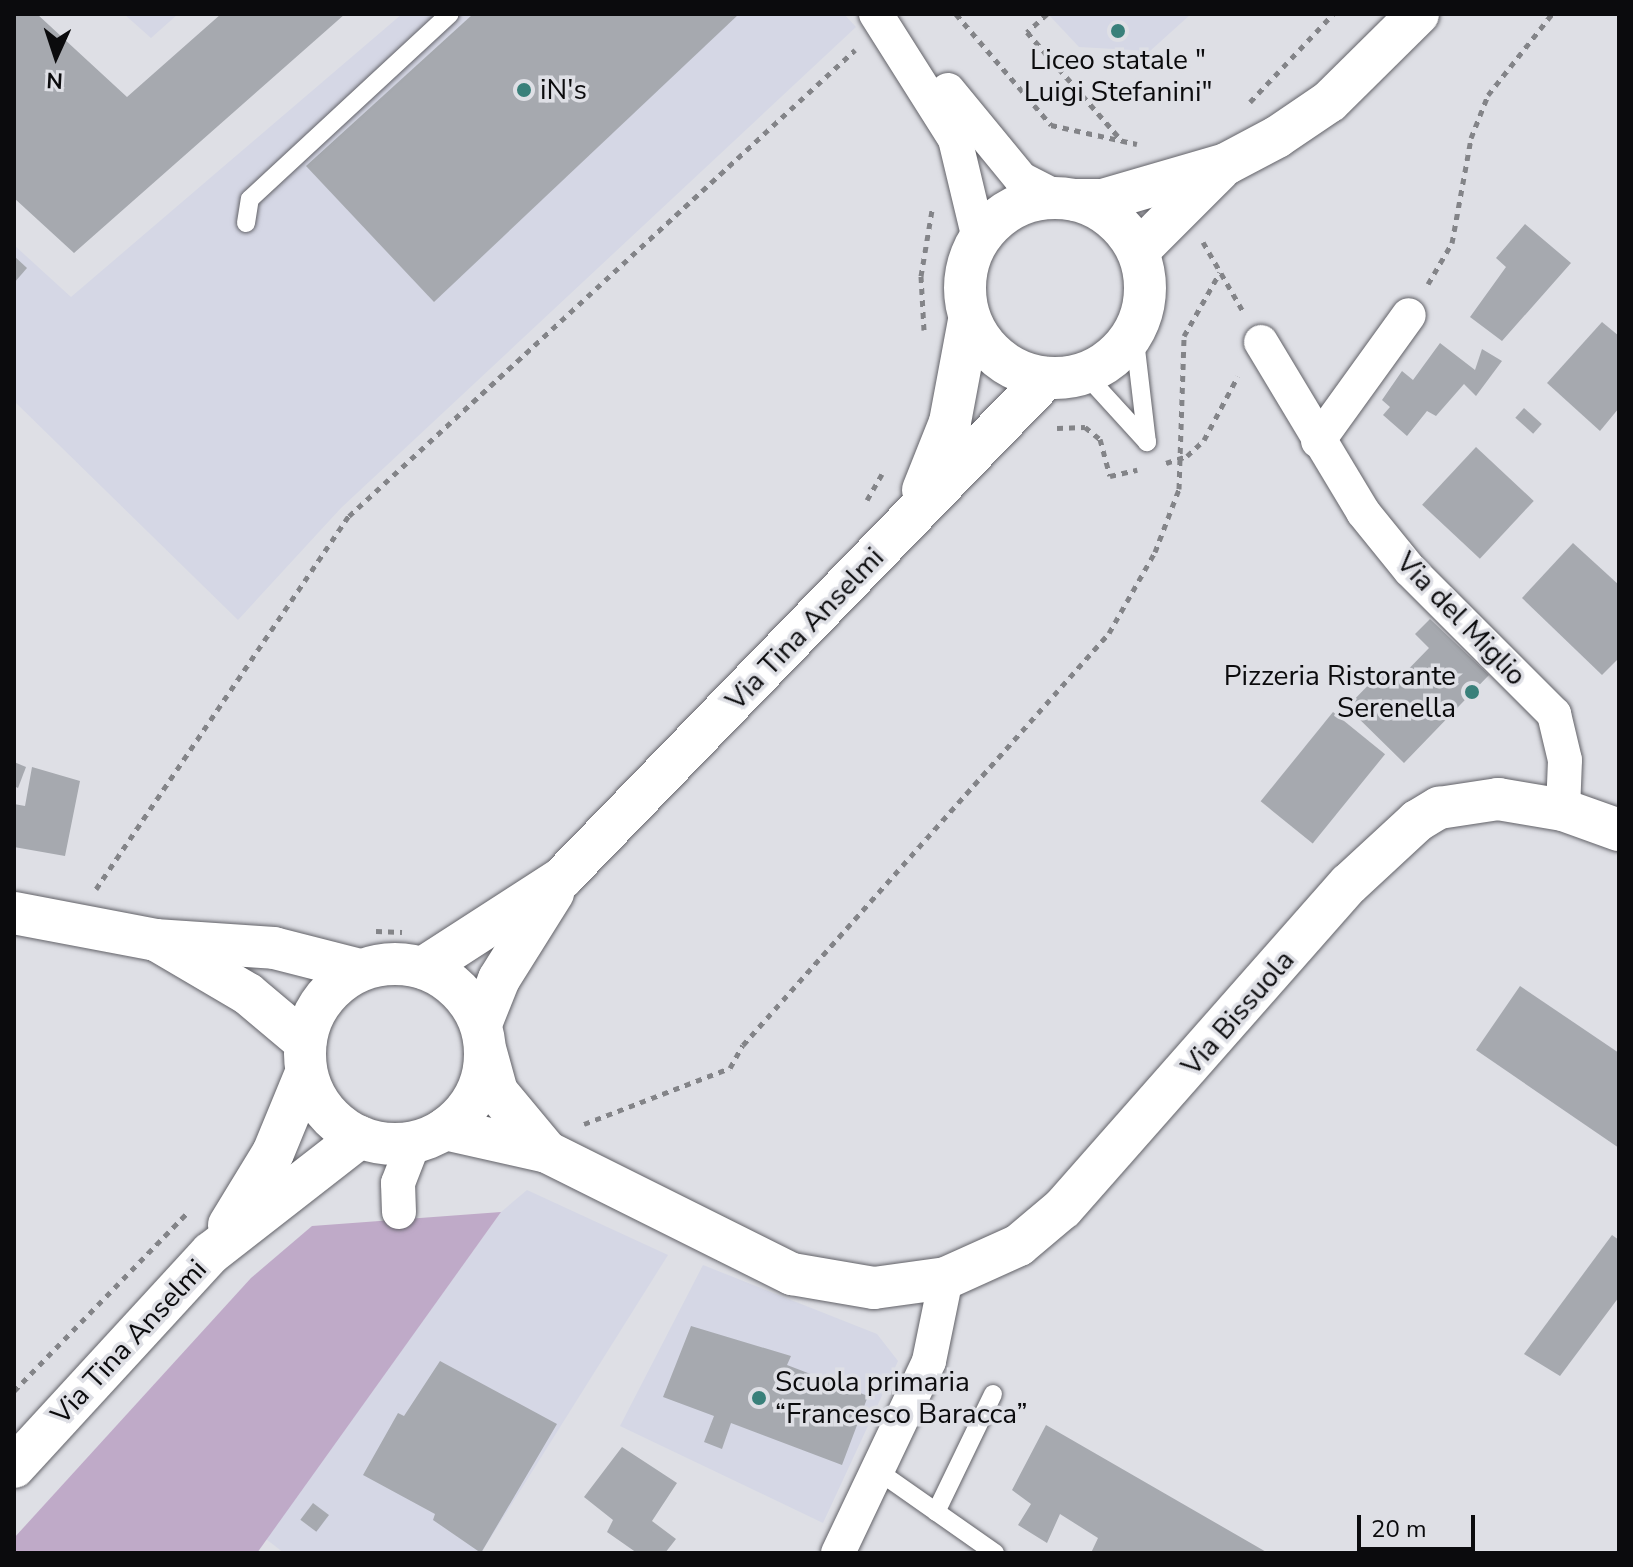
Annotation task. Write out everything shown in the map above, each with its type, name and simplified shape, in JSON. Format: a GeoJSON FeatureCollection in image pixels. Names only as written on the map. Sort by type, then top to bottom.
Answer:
{"type":"FeatureCollection","features":[{"type":"Feature","properties":{"kind":"street"},"geometry":{"type":"LineString","coordinates":[[1138,251],[1226,164],[1330,101],[1418,14]]}},
{"type":"Feature","properties":{"kind":"street"},"geometry":{"type":"LineString","coordinates":[[876,28],[910,40],[1021,179],[1113,218],[1138,251],[1145,292],[1134,332],[1121,350],[1065,376],[999,360],[969,320]]}},
{"type":"Feature","properties":{"kind":"street"},"geometry":{"type":"LineString","coordinates":[[876,28],[955,139],[979,239]]}},
{"type":"Feature","properties":{"kind":"street"},"geometry":{"type":"LineString","coordinates":[[908,524],[950,422],[969,320],[964,291],[979,239],[1001,215],[1027,201],[1066,198],[1103,200],[1226,164]]}},
{"type":"Feature","properties":{"kind":"street"},"geometry":{"type":"LineString","coordinates":[[1318,441],[1409,315]]}},
{"type":"Feature","properties":{"kind":"street","name":"Via del Miglio"},"geometry":{"type":"LineString","coordinates":[[1261,342],[1363,512],[1410,570],[1554,714],[1565,760],[1563,810]]}},
{"type":"Feature","properties":{"kind":"street","name":"Via Tina Anselmi"},"geometry":{"type":"LineString","coordinates":[[484,1038],[499,979],[562,878],[908,524],[1065,376]]}},
{"type":"Feature","properties":{"kind":"street","name":"Via Bissuola"},"geometry":{"type":"LineString","coordinates":[[559,1138],[792,1274],[874,1288],[946,1278],[1019,1245],[1063,1208],[1349,884],[1417,821],[1466,801],[1498,799],[1563,810],[1619,830]]}},
{"type":"Feature","properties":{"kind":"street","name":"Via Tina Anselmi"},"geometry":{"type":"LineString","coordinates":[[415,950],[562,878]]}},
{"type":"Feature","properties":{"kind":"street"},"geometry":{"type":"LineString","coordinates":[[14,913],[155,940],[362,952],[391,963],[415,950],[460,989],[484,1038],[497,1092],[559,1138]]}},
{"type":"Feature","properties":{"kind":"street"},"geometry":{"type":"LineString","coordinates":[[155,940],[248,994],[305,1058],[318,1102],[339,1126],[360,1137],[559,1138]]}},
{"type":"Feature","properties":{"kind":"street"},"geometry":{"type":"LineString","coordinates":[[305,1058],[314,1012],[362,952]]}},
{"type":"Feature","properties":{"kind":"street"},"geometry":{"type":"LineString","coordinates":[[399,1212],[398,1183],[429,1135],[470,1105],[484,1038]]}},
{"type":"Feature","properties":{"kind":"street","name":"Via Tina Anselmi"},"geometry":{"type":"LineString","coordinates":[[211,1253],[273,1153],[305,1058]]}},
{"type":"Feature","properties":{"kind":"street","name":"Via Tina Anselmi"},"geometry":{"type":"LineString","coordinates":[[14,1467],[211,1253],[360,1137]]}},
{"type":"Feature","properties":{"kind":"street"},"geometry":{"type":"LineString","coordinates":[[838,1553],[929,1361],[946,1278]]}},
{"type":"Feature","properties":{"kind":"lane"},"geometry":{"type":"LineString","coordinates":[[246,223],[250,199],[450,14]]}},
{"type":"Feature","properties":{"kind":"lane"},"geometry":{"type":"LineString","coordinates":[[1065,376],[1147,442],[1134,332]]}},
{"type":"Feature","properties":{"kind":"lane"},"geometry":{"type":"LineString","coordinates":[[936,1512],[993,1394]]}},
{"type":"Feature","properties":{"kind":"lane"},"geometry":{"type":"LineString","coordinates":[[878,1471],[995,1553]]}},
{"type":"Feature","properties":{"kind":"path"},"geometry":{"type":"LineString","coordinates":[[956,14],[1051,125],[1123,142],[1148,142]]}},
{"type":"Feature","properties":{"kind":"path"},"geometry":{"type":"LineString","coordinates":[[1047,14],[1027,32],[1123,142]]}},
{"type":"Feature","properties":{"kind":"path"},"geometry":{"type":"LineString","coordinates":[[1247,105],[1333,14]]}},
{"type":"Feature","properties":{"kind":"path"},"geometry":{"type":"LineString","coordinates":[[1409,315],[1452,243],[1471,138],[1488,95],[1552,14]]}},
{"type":"Feature","properties":{"kind":"path"},"geometry":{"type":"LineString","coordinates":[[93,893],[349,516],[876,28]]}},
{"type":"Feature","properties":{"kind":"path"},"geometry":{"type":"LineString","coordinates":[[926,336],[921,276],[930,197]]}},
{"type":"Feature","properties":{"kind":"path"},"geometry":{"type":"LineString","coordinates":[[1200,237],[1261,342]]}},
{"type":"Feature","properties":{"kind":"path"},"geometry":{"type":"LineString","coordinates":[[559,1138],[580,1125],[730,1068],[743,1045],[1109,633],[1155,552],[1179,489],[1184,336],[1220,272]]}},
{"type":"Feature","properties":{"kind":"path"},"geometry":{"type":"LineString","coordinates":[[856,512],[890,461]]}},
{"type":"Feature","properties":{"kind":"path"},"geometry":{"type":"LineString","coordinates":[[362,952],[415,950]]}},
{"type":"Feature","properties":{"kind":"path"},"geometry":{"type":"LineString","coordinates":[[14,1391],[199,1201]]}},
{"type":"Feature","properties":{"kind":"shaded area"},"geometry":{"type":"Polygon","coordinates":[[[124,14],[178,14],[151,38],[124,14]]]}},
{"type":"Feature","properties":{"kind":"shaded area"},"geometry":{"type":"Polygon","coordinates":[[[402,14],[844,14],[856,27],[341,508],[238,620],[14,401],[14,245],[71,297],[402,14]]]}},
{"type":"Feature","properties":{"kind":"shaded area","name":"Liceo statale \" Luigi Stefanini\""},"geometry":{"type":"Polygon","coordinates":[[[1048,14],[1191,14],[1150,51],[1079,47],[1048,14]]]}},
{"type":"Feature","properties":{"kind":"shaded area"},"geometry":{"type":"Polygon","coordinates":[[[527,1190],[668,1255],[481,1553],[284,1553],[266,1539],[501,1212],[527,1190]]]}},
{"type":"Feature","properties":{"kind":"shaded area"},"geometry":{"type":"Polygon","coordinates":[[[501,1212],[257,1553],[14,1553],[14,1538],[251,1278],[312,1226],[501,1212]]]}},
{"type":"Feature","properties":{"kind":"shaded area","name":"Scuola primaria “Francesco Baracca”"},"geometry":{"type":"Polygon","coordinates":[[[703,1265],[877,1334],[898,1361],[823,1523],[620,1426],[703,1265]]]}},
{"type":"Feature","properties":{"kind":"building"},"geometry":{"type":"Polygon","coordinates":[[[14,14],[37,14],[127,97],[221,14],[345,14],[74,253],[14,198],[14,14]]]}},
{"type":"Feature","properties":{"kind":"building","name":"iN's"},"geometry":{"type":"Polygon","coordinates":[[[473,14],[739,14],[434,302],[306,166],[473,14]]]}},
{"type":"Feature","properties":{"kind":"building"},"geometry":{"type":"Polygon","coordinates":[[[1525,224],[1571,263],[1502,341],[1470,317],[1506,267],[1496,258],[1525,224]]]}},
{"type":"Feature","properties":{"kind":"building"},"geometry":{"type":"Polygon","coordinates":[[[14,256],[27,268],[14,283],[14,256]]]}},
{"type":"Feature","properties":{"kind":"building"},"geometry":{"type":"Polygon","coordinates":[[[1602,322],[1619,336],[1619,408],[1600,431],[1547,383],[1602,322]]]}},
{"type":"Feature","properties":{"kind":"building"},"geometry":{"type":"Polygon","coordinates":[[[1440,343],[1475,370],[1482,349],[1502,361],[1476,396],[1464,384],[1436,416],[1427,411],[1407,436],[1383,415],[1390,407],[1382,400],[1402,371],[1413,380],[1440,343]]]}},
{"type":"Feature","properties":{"kind":"building"},"geometry":{"type":"Polygon","coordinates":[[[1524,408],[1542,424],[1533,434],[1515,418],[1524,408]]]}},
{"type":"Feature","properties":{"kind":"building"},"geometry":{"type":"Polygon","coordinates":[[[1476,447],[1534,501],[1480,559],[1422,505],[1476,447]]]}},
{"type":"Feature","properties":{"kind":"building"},"geometry":{"type":"Polygon","coordinates":[[[1573,543],[1619,585],[1619,658],[1602,675],[1522,598],[1573,543]]]}},
{"type":"Feature","properties":{"kind":"building"},"geometry":{"type":"Polygon","coordinates":[[[1430,619],[1489,675],[1404,763],[1347,707],[1382,671],[1394,684],[1429,648],[1415,634],[1430,619]]]}},
{"type":"Feature","properties":{"kind":"building"},"geometry":{"type":"Polygon","coordinates":[[[1333,712],[1385,754],[1313,844],[1261,801],[1333,712]]]}},
{"type":"Feature","properties":{"kind":"building"},"geometry":{"type":"Polygon","coordinates":[[[14,762],[26,767],[18,788],[14,786],[14,762]]]}},
{"type":"Feature","properties":{"kind":"building"},"geometry":{"type":"Polygon","coordinates":[[[32,767],[80,781],[65,856],[14,847],[14,804],[25,806],[32,767]]]}},
{"type":"Feature","properties":{"kind":"building"},"geometry":{"type":"Polygon","coordinates":[[[1520,986],[1619,1053],[1619,1148],[1476,1050],[1520,986]]]}},
{"type":"Feature","properties":{"kind":"building"},"geometry":{"type":"Polygon","coordinates":[[[1612,1235],[1619,1240],[1619,1297],[1560,1376],[1524,1354],[1612,1235]]]}},
{"type":"Feature","properties":{"kind":"building"},"geometry":{"type":"Polygon","coordinates":[[[691,1326],[791,1356],[787,1365],[868,1396],[842,1465],[731,1423],[722,1449],[704,1442],[714,1416],[663,1397],[691,1326]]]}},
{"type":"Feature","properties":{"kind":"building"},"geometry":{"type":"Polygon","coordinates":[[[440,1361],[557,1424],[481,1553],[433,1520],[435,1514],[363,1475],[398,1413],[404,1416],[440,1361]]]}},
{"type":"Feature","properties":{"kind":"building"},"geometry":{"type":"Polygon","coordinates":[[[1046,1425],[1268,1553],[1091,1553],[1098,1538],[1060,1514],[1047,1543],[1018,1525],[1031,1504],[1012,1490],[1046,1425]]]}},
{"type":"Feature","properties":{"kind":"building"},"geometry":{"type":"Polygon","coordinates":[[[622,1447],[677,1483],[652,1521],[676,1539],[665,1553],[637,1553],[607,1532],[613,1520],[584,1497],[622,1447]]]}},
{"type":"Feature","properties":{"kind":"building"},"geometry":{"type":"Polygon","coordinates":[[[313,1503],[329,1515],[316,1532],[300,1520],[313,1503]]]}},
{"type":"Feature","properties":{"kind":"place","name":"Liceo statale \" Luigi Stefanini\""},"geometry":{"type":"Point","coordinates":[1118,31]}},
{"type":"Feature","properties":{"kind":"place","name":"iN's"},"geometry":{"type":"Point","coordinates":[524,90]}},
{"type":"Feature","properties":{"kind":"place","name":"Pizzeria Ristorante Serenella"},"geometry":{"type":"Point","coordinates":[1472,692]}},
{"type":"Feature","properties":{"kind":"place","name":"Scuola primaria “Francesco Baracca”"},"geometry":{"type":"Point","coordinates":[759,1398]}}]}
